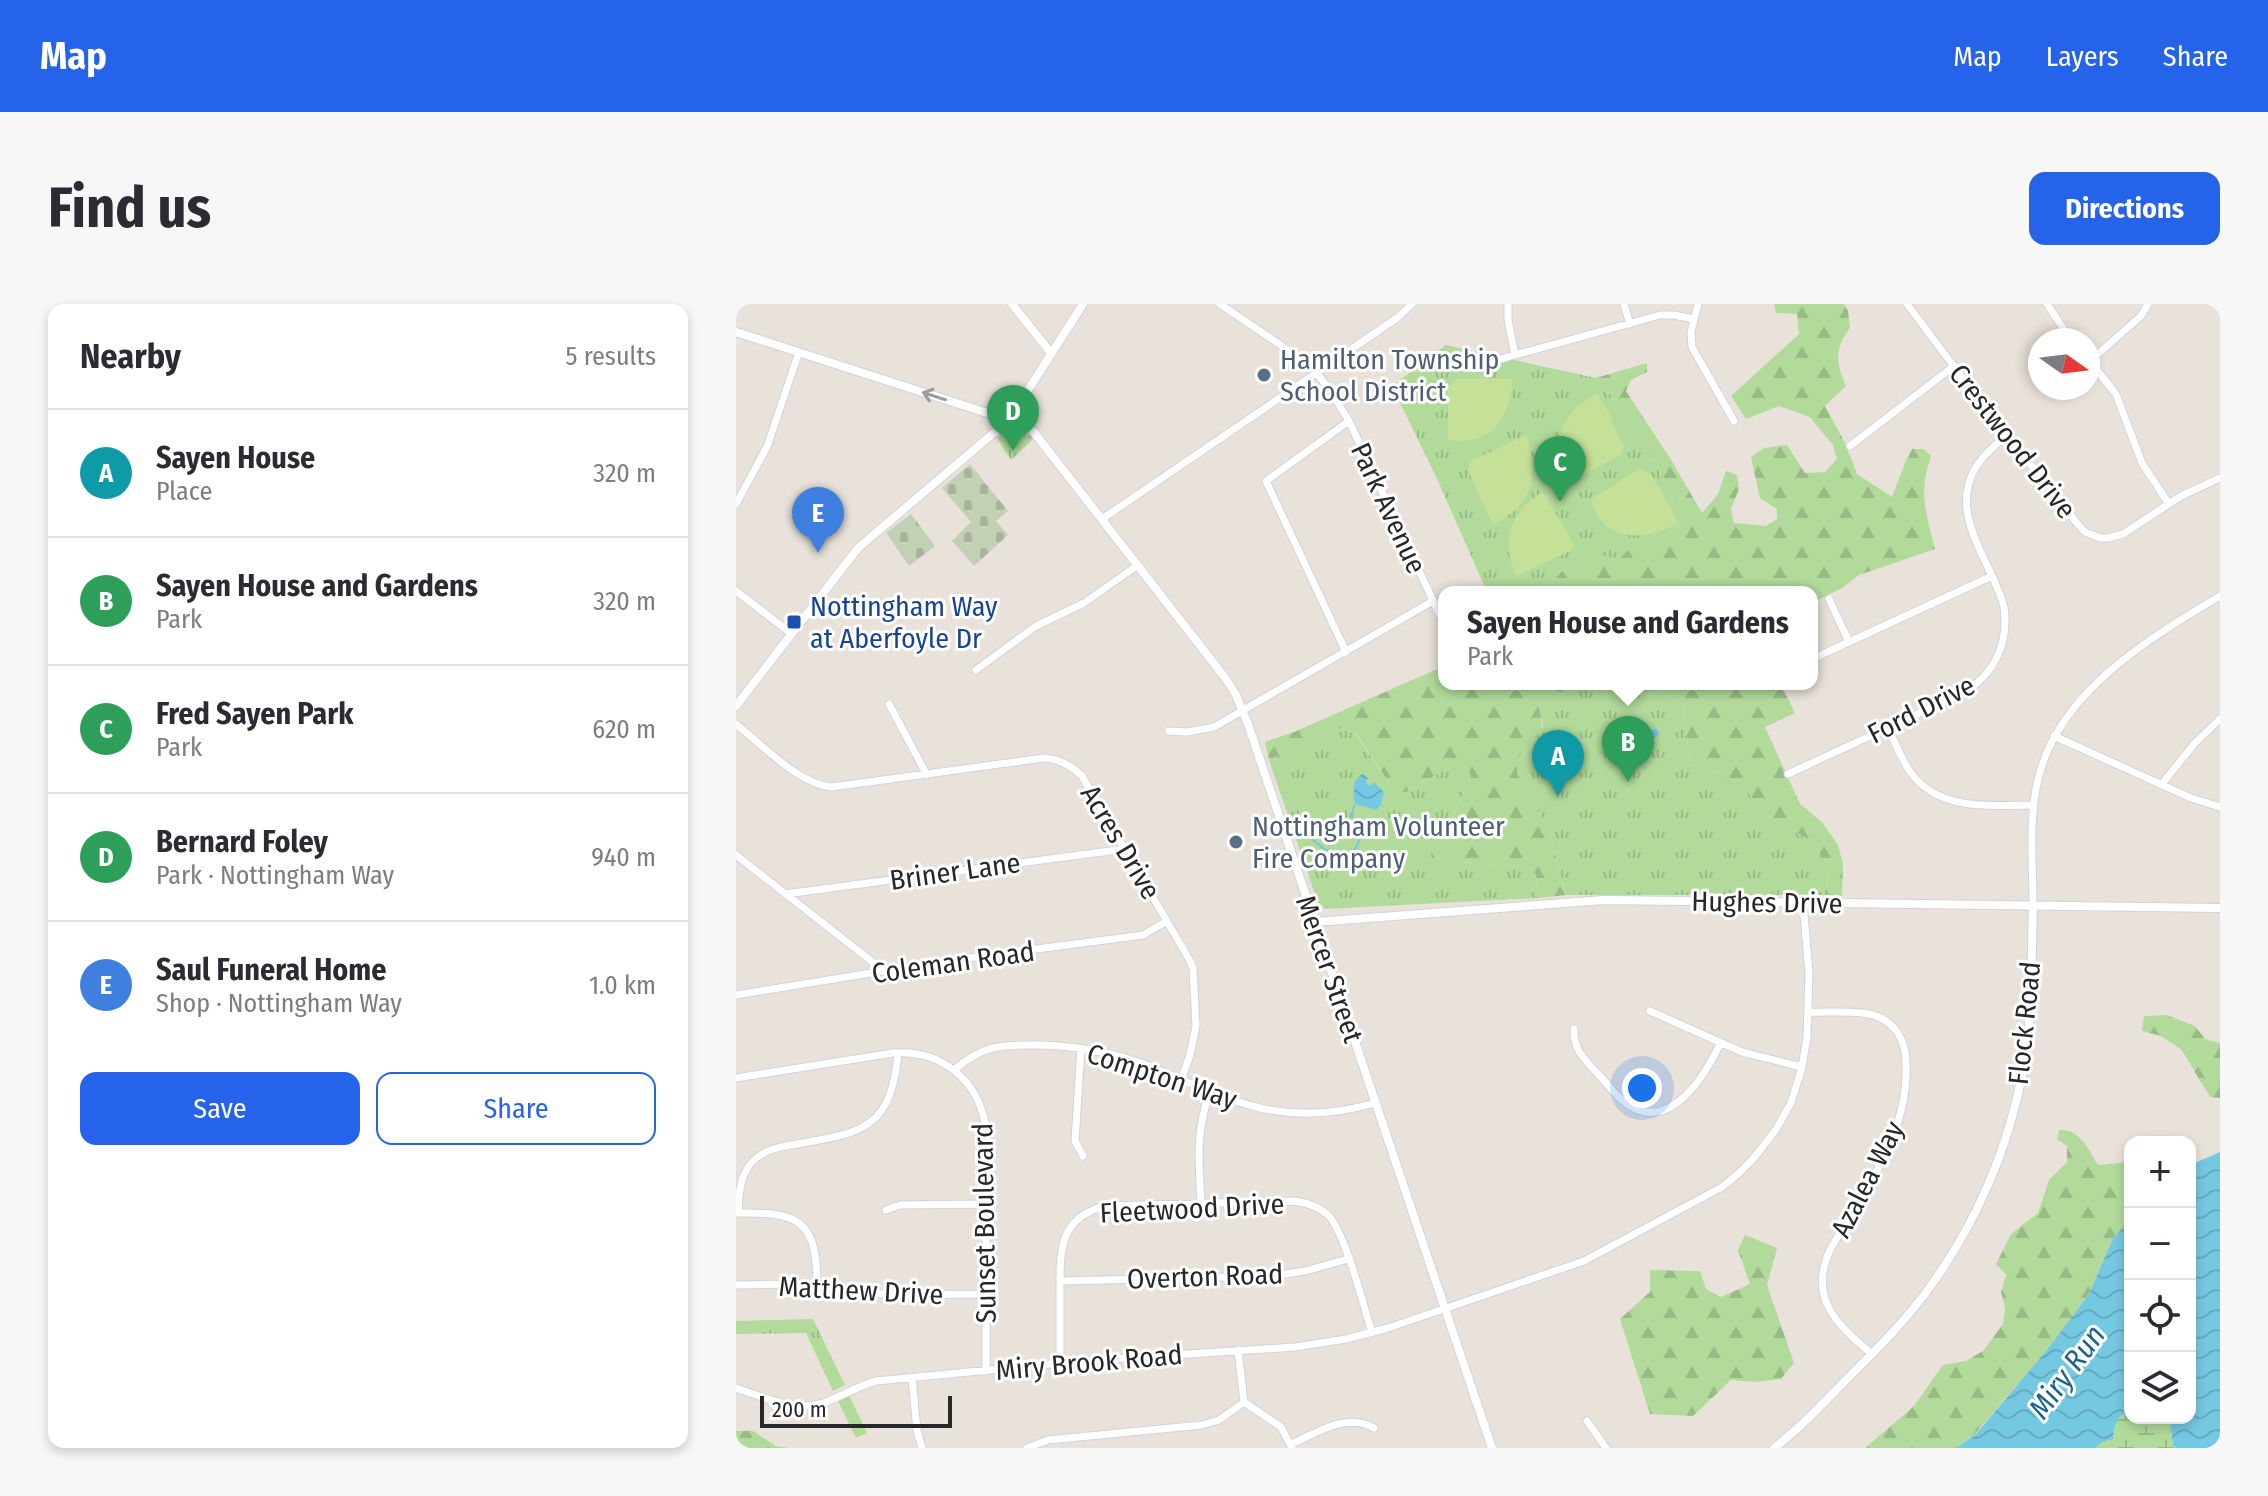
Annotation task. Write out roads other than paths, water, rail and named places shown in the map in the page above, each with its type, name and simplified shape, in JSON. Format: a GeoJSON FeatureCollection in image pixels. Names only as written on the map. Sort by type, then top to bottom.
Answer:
{"type":"FeatureCollection","features":[{"type":"Feature","properties":{"kind":"street"},"geometry":{"type":"LineString","coordinates":[[1012,304],[1051,353]]}},
{"type":"Feature","properties":{"kind":"street"},"geometry":{"type":"LineString","coordinates":[[736,706],[858,548],[1009,420],[1083,304]]}},
{"type":"Feature","properties":{"kind":"street","name":"Park Avenue"},"geometry":{"type":"LineString","coordinates":[[1220,304],[1310,365],[1317,373],[1349,421],[1438,611]]}},
{"type":"Feature","properties":{"kind":"street"},"geometry":{"type":"LineString","coordinates":[[1102,519],[1397,318],[1412,304]]}},
{"type":"Feature","properties":{"kind":"street"},"geometry":{"type":"LineString","coordinates":[[1508,304],[1515,355]]}},
{"type":"Feature","properties":{"kind":"street"},"geometry":{"type":"LineString","coordinates":[[1624,304],[1630,324]]}},
{"type":"Feature","properties":{"kind":"street"},"geometry":{"type":"LineString","coordinates":[[1698,304],[1691,339],[1695,356],[1734,421]]}},
{"type":"Feature","properties":{"kind":"street","name":"Crestwood Drive"},"geometry":{"type":"LineString","coordinates":[[1907,304],[2080,527],[2093,535],[2108,538],[2123,534],[2193,488],[2220,478]]}},
{"type":"Feature","properties":{"kind":"street"},"geometry":{"type":"LineString","coordinates":[[2047,304],[2063,328]]}},
{"type":"Feature","properties":{"kind":"street"},"geometry":{"type":"LineString","coordinates":[[2100,351],[2141,316],[2148,304]]}},
{"type":"Feature","properties":{"kind":"street"},"geometry":{"type":"LineString","coordinates":[[1497,360],[1666,315],[1694,319]]}},
{"type":"Feature","properties":{"kind":"street","name":"Mercer Street"},"geometry":{"type":"LineString","coordinates":[[736,332],[1017,420],[1033,431],[1226,679],[1243,712],[1492,1448]]}},
{"type":"Feature","properties":{"kind":"street"},"geometry":{"type":"LineString","coordinates":[[736,504],[767,447],[799,352]]}},
{"type":"Feature","properties":{"kind":"street"},"geometry":{"type":"LineString","coordinates":[[1850,446],[1954,366]]}},
{"type":"Feature","properties":{"kind":"street"},"geometry":{"type":"LineString","coordinates":[[2100,374],[2116,394],[2142,463],[2169,504]]}},
{"type":"Feature","properties":{"kind":"street"},"geometry":{"type":"LineString","coordinates":[[1346,652],[1266,481],[1349,421]]}},
{"type":"Feature","properties":{"kind":"street","name":"Ford Drive"},"geometry":{"type":"LineString","coordinates":[[1788,774],[1971,688],[1994,664],[2003,642],[2006,619],[2002,597],[1970,526],[1966,497],[1977,466],[2006,435]]}},
{"type":"Feature","properties":{"kind":"street"},"geometry":{"type":"LineString","coordinates":[[976,670],[1036,626],[1091,598],[1138,565]]}},
{"type":"Feature","properties":{"kind":"street"},"geometry":{"type":"LineString","coordinates":[[1818,656],[1992,576]]}},
{"type":"Feature","properties":{"kind":"street"},"geometry":{"type":"LineString","coordinates":[[736,591],[792,634]]}},
{"type":"Feature","properties":{"kind":"street","name":"Flock Road"},"geometry":{"type":"LineString","coordinates":[[1774,1448],[1810,1418],[1914,1307],[1945,1266],[1974,1215],[1996,1166],[2013,1112],[2026,1050],[2030,1003],[2034,805],[2042,764],[2054,736],[2080,700],[2113,669],[2168,628],[2220,596]]}},
{"type":"Feature","properties":{"kind":"street"},"geometry":{"type":"LineString","coordinates":[[1829,599],[1849,642]]}},
{"type":"Feature","properties":{"kind":"street"},"geometry":{"type":"LineString","coordinates":[[1169,731],[1187,732],[1214,727],[1433,601]]}},
{"type":"Feature","properties":{"kind":"street"},"geometry":{"type":"LineString","coordinates":[[889,704],[927,775]]}},
{"type":"Feature","properties":{"kind":"street"},"geometry":{"type":"LineString","coordinates":[[2161,785],[2195,743],[2220,719]]}},
{"type":"Feature","properties":{"kind":"street","name":"Acres Drive"},"geometry":{"type":"LineString","coordinates":[[736,724],[815,785],[832,787],[1044,758],[1061,761],[1075,769],[1082,776],[1189,959],[1194,975],[1196,1026],[1181,1080]]}},
{"type":"Feature","properties":{"kind":"street"},"geometry":{"type":"LineString","coordinates":[[1888,728],[1909,770],[1924,787],[1942,798],[1963,804],[2034,805]]}},
{"type":"Feature","properties":{"kind":"street"},"geometry":{"type":"LineString","coordinates":[[2054,736],[2191,798],[2220,807]]}},
{"type":"Feature","properties":{"kind":"street","name":"Briner Lane"},"geometry":{"type":"LineString","coordinates":[[785,894],[1125,849]]}},
{"type":"Feature","properties":{"kind":"street"},"geometry":{"type":"LineString","coordinates":[[736,855],[884,971]]}},
{"type":"Feature","properties":{"kind":"street","name":"Hughes Drive"},"geometry":{"type":"LineString","coordinates":[[1315,922],[1604,900],[2220,908]]}},
{"type":"Feature","properties":{"kind":"street","name":"Miry Brook Road"},"geometry":{"type":"LineString","coordinates":[[736,1388],[783,1403],[810,1405],[831,1400],[876,1381],[1295,1347],[1372,1333],[1594,1257],[1722,1187],[1753,1159],[1775,1131],[1791,1103],[1802,1067],[1808,1012],[1808,949],[1803,903]]}},
{"type":"Feature","properties":{"kind":"street","name":"Coleman Road"},"geometry":{"type":"LineString","coordinates":[[736,995],[1143,935],[1167,921]]}},
{"type":"Feature","properties":{"kind":"street"},"geometry":{"type":"LineString","coordinates":[[736,985],[747,994]]}},
{"type":"Feature","properties":{"kind":"street"},"geometry":{"type":"LineString","coordinates":[[1650,1011],[1720,1044],[1802,1067]]}},
{"type":"Feature","properties":{"kind":"street","name":"Azalea Way"},"geometry":{"type":"LineString","coordinates":[[1808,1012],[1866,1013],[1882,1019],[1901,1037],[1906,1054],[1904,1100],[1896,1131],[1881,1163],[1831,1248],[1822,1277],[1825,1300],[1833,1317],[1872,1354]]}},
{"type":"Feature","properties":{"kind":"street"},"geometry":{"type":"LineString","coordinates":[[1574,1029],[1579,1054],[1627,1104],[1649,1112],[1672,1106],[1691,1089],[1710,1065],[1720,1044]]}},
{"type":"Feature","properties":{"kind":"street","name":"Compton Way"},"geometry":{"type":"LineString","coordinates":[[954,1070],[973,1055],[992,1047],[1039,1045],[1081,1049],[1139,1063],[1263,1108],[1305,1113],[1346,1111],[1375,1103]]}},
{"type":"Feature","properties":{"kind":"street"},"geometry":{"type":"LineString","coordinates":[[1081,1049],[1075,1141],[1083,1156]]}},
{"type":"Feature","properties":{"kind":"street"},"geometry":{"type":"LineString","coordinates":[[817,1286],[815,1250],[803,1228],[782,1214],[737,1213],[742,1180],[750,1164],[772,1149],[852,1133],[871,1122],[885,1105],[894,1086],[898,1053]]}},
{"type":"Feature","properties":{"kind":"street","name":"Sunset Boulevard"},"geometry":{"type":"LineString","coordinates":[[736,1078],[898,1053],[923,1055],[944,1063],[973,1089],[985,1118],[986,1371]]}},
{"type":"Feature","properties":{"kind":"street"},"geometry":{"type":"LineString","coordinates":[[1201,1204],[1198,1141],[1202,1114],[1210,1091]]}},
{"type":"Feature","properties":{"kind":"street","name":"Fleetwood Drive"},"geometry":{"type":"LineString","coordinates":[[1060,1364],[1060,1257],[1064,1239],[1074,1223],[1089,1212],[1106,1206],[1294,1201],[1312,1205],[1334,1222],[1372,1333]]}},
{"type":"Feature","properties":{"kind":"street"},"geometry":{"type":"LineString","coordinates":[[886,1210],[900,1205],[986,1204]]}},
{"type":"Feature","properties":{"kind":"street","name":"Overton Road"},"geometry":{"type":"LineString","coordinates":[[1060,1281],[1280,1275],[1348,1259]]}},
{"type":"Feature","properties":{"kind":"street","name":"Matthew Drive"},"geometry":{"type":"LineString","coordinates":[[736,1285],[817,1286],[891,1295],[986,1294]]}},
{"type":"Feature","properties":{"kind":"street"},"geometry":{"type":"LineString","coordinates":[[1238,1350],[1244,1402]]}},
{"type":"Feature","properties":{"kind":"street"},"geometry":{"type":"LineString","coordinates":[[912,1378],[917,1430],[922,1448]]}},
{"type":"Feature","properties":{"kind":"street"},"geometry":{"type":"LineString","coordinates":[[1244,1402],[1281,1427],[1292,1446],[1342,1423],[1361,1422],[1374,1428]]}},
{"type":"Feature","properties":{"kind":"street"},"geometry":{"type":"LineString","coordinates":[[1027,1448],[1048,1440],[1202,1425],[1219,1420],[1244,1402]]}},
{"type":"Feature","properties":{"kind":"street"},"geometry":{"type":"LineString","coordinates":[[1587,1421],[1606,1448]]}},
{"type":"Feature","properties":{"kind":"water"},"geometry":{"type":"Polygon","coordinates":[[[1635,716],[1642,721],[1646,730],[1657,729],[1659,734],[1648,740],[1646,749],[1633,754],[1629,746],[1635,734],[1628,722],[1630,717],[1635,716]]]}},
{"type":"Feature","properties":{"kind":"water"},"geometry":{"type":"Polygon","coordinates":[[[1363,774],[1368,778],[1366,783],[1371,786],[1374,782],[1384,792],[1381,805],[1376,810],[1354,801],[1355,782],[1363,774]]]}},
{"type":"Feature","properties":{"kind":"water"},"geometry":{"type":"Polygon","coordinates":[[[2220,1152],[2220,1448],[2176,1448],[2170,1424],[2196,1424],[2196,1162],[2220,1152]]]}},
{"type":"Feature","properties":{"kind":"water","name":"Miry Run"},"geometry":{"type":"Polygon","coordinates":[[[2124,1225],[2124,1414],[2119,1417],[2113,1439],[2095,1448],[1956,1448],[1976,1434],[2089,1294],[2112,1240],[2124,1225]]]}},
{"type":"Feature","properties":{"kind":"waterway"},"geometry":{"type":"LineString","coordinates":[[1310,837],[1329,852],[1349,854],[1359,841],[1353,817],[1356,803]]}},
{"type":"Feature","properties":{"kind":"place","name":"Hamilton Township School District"},"geometry":{"type":"Point","coordinates":[1264,375]}},
{"type":"Feature","properties":{"kind":"place","name":"Bernard Foley"},"geometry":{"type":"Point","coordinates":[1013,451]}},
{"type":"Feature","properties":{"kind":"place","name":"Fred Sayen Park"},"geometry":{"type":"Point","coordinates":[1560,502]}},
{"type":"Feature","properties":{"kind":"place","name":"Saul Funeral Home"},"geometry":{"type":"Point","coordinates":[818,553]}},
{"type":"Feature","properties":{"kind":"place","name":"Nottingham Way at Aberfoyle Dr"},"geometry":{"type":"Point","coordinates":[794,622]}},
{"type":"Feature","properties":{"kind":"place","name":"Sayen House and Gardens"},"geometry":{"type":"Point","coordinates":[1628,782]}},
{"type":"Feature","properties":{"kind":"place","name":"Sayen House"},"geometry":{"type":"Point","coordinates":[1558,796]}},
{"type":"Feature","properties":{"kind":"place","name":"Nottingham Volunteer Fire Company"},"geometry":{"type":"Point","coordinates":[1236,842]}}]}
